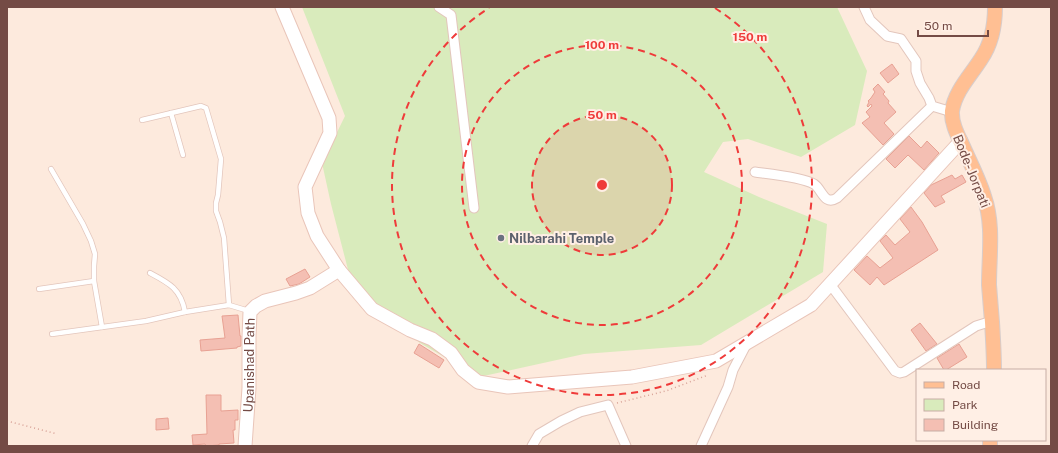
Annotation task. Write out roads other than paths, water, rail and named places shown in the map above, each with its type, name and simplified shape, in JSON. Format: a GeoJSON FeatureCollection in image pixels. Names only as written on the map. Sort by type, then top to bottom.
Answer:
{"type":"FeatureCollection","features":[{"type":"Feature","properties":{"kind":"main road"},"geometry":{"type":"LineString","coordinates":[[282,7],[329,118],[330,134],[305,187],[308,213],[317,236],[339,270],[372,308],[410,330],[432,339],[451,353],[463,370],[478,382],[508,387],[632,377],[716,361],[811,305],[960,141]]}},
{"type":"Feature","properties":{"kind":"main road"},"geometry":{"type":"LineString","coordinates":[[952,112],[959,92],[988,48],[994,28],[995,7]]}},
{"type":"Feature","properties":{"kind":"main road","name":"Bode- Jorpati"},"geometry":{"type":"LineString","coordinates":[[952,112],[955,130],[984,194],[989,213],[989,288],[994,369]]}},
{"type":"Feature","properties":{"kind":"main road","name":"Upanishad Path"},"geometry":{"type":"LineString","coordinates":[[245,446],[249,388],[250,312],[256,306],[266,301],[310,288],[339,270]]}},
{"type":"Feature","properties":{"kind":"street"},"geometry":{"type":"LineString","coordinates":[[439,7],[451,15],[474,208]]}},
{"type":"Feature","properties":{"kind":"street"},"geometry":{"type":"LineString","coordinates":[[864,7],[870,20],[876,27],[887,36],[901,39],[905,44],[916,61],[916,71],[920,84],[932,106]]}},
{"type":"Feature","properties":{"kind":"street"},"geometry":{"type":"LineString","coordinates":[[932,106],[952,112]]}},
{"type":"Feature","properties":{"kind":"street"},"geometry":{"type":"LineString","coordinates":[[755,172],[809,181],[816,184],[827,199],[830,201],[834,200],[932,106]]}},
{"type":"Feature","properties":{"kind":"street"},"geometry":{"type":"LineString","coordinates":[[830,284],[895,371],[900,373],[904,372],[976,326],[992,322]]}},
{"type":"Feature","properties":{"kind":"street"},"geometry":{"type":"LineString","coordinates":[[701,446],[728,387],[733,370],[748,342]]}},
{"type":"Feature","properties":{"kind":"street"},"geometry":{"type":"LineString","coordinates":[[532,446],[539,434],[561,421],[580,412],[608,405],[626,446]]}},
{"type":"Feature","properties":{"kind":"lane"},"geometry":{"type":"LineString","coordinates":[[142,120],[201,106],[206,108],[221,159],[216,211],[224,238],[228,305]]}},
{"type":"Feature","properties":{"kind":"lane"},"geometry":{"type":"LineString","coordinates":[[171,113],[183,155]]}},
{"type":"Feature","properties":{"kind":"lane"},"geometry":{"type":"LineString","coordinates":[[51,169],[83,224],[95,254],[94,281],[102,327]]}},
{"type":"Feature","properties":{"kind":"lane"},"geometry":{"type":"LineString","coordinates":[[150,273],[166,281],[177,292],[183,301],[185,312]]}},
{"type":"Feature","properties":{"kind":"lane"},"geometry":{"type":"LineString","coordinates":[[39,289],[94,281]]}},
{"type":"Feature","properties":{"kind":"lane"},"geometry":{"type":"LineString","coordinates":[[52,334],[146,321],[185,312],[228,305],[250,312]]}},
{"type":"Feature","properties":{"kind":"place","name":"Nilbarahi Temple"},"geometry":{"type":"Point","coordinates":[501,238]}}]}
